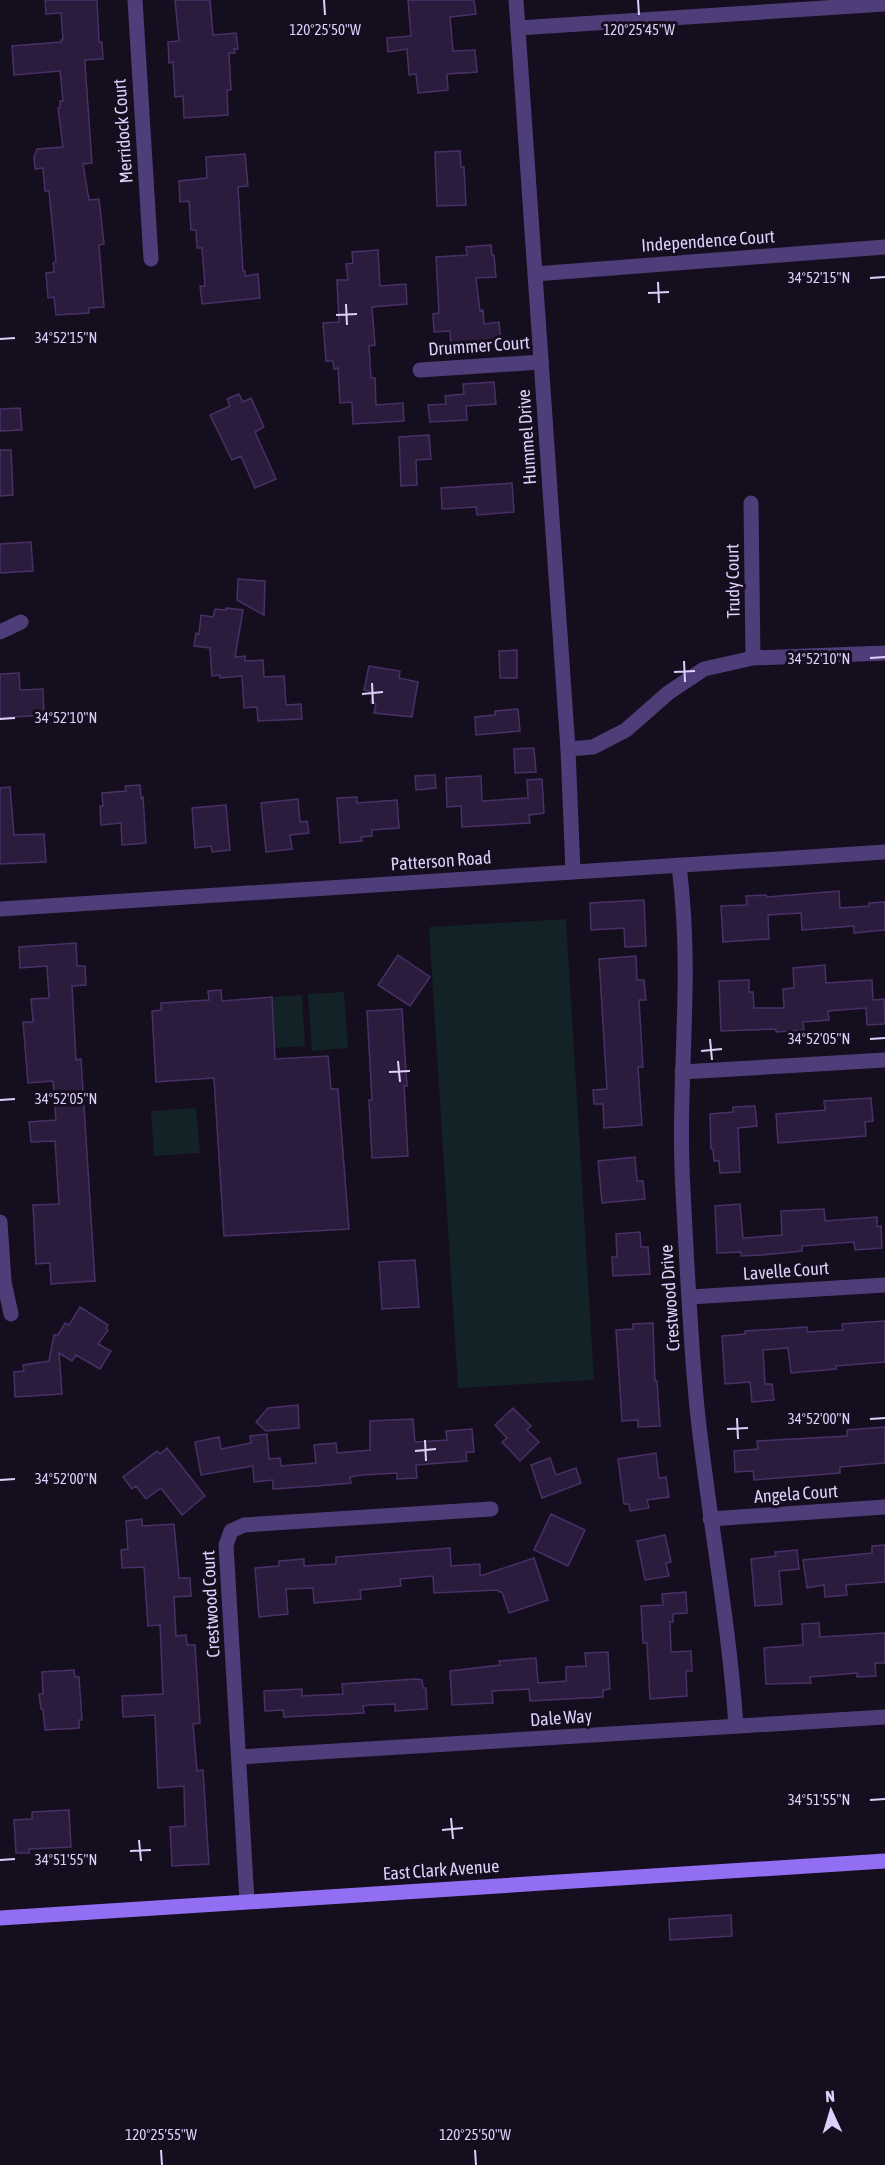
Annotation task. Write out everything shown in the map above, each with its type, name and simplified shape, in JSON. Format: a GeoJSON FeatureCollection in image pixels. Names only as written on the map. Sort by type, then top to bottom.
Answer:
{"type":"FeatureCollection","features":[{"type":"Feature","properties":{"kind":"main road","name":"East Clark Avenue"},"geometry":{"type":"LineString","coordinates":[[0,1918],[885,1861]]}},
{"type":"Feature","properties":{"kind":"street","name":"Merridock Court"},"geometry":{"type":"LineString","coordinates":[[135,0],[151,259]]}},
{"type":"Feature","properties":{"kind":"street","name":"Hummel Drive"},"geometry":{"type":"LineString","coordinates":[[516,0],[568,749],[573,872]]}},
{"type":"Feature","properties":{"kind":"street"},"geometry":{"type":"LineString","coordinates":[[518,28],[885,4]]}},
{"type":"Feature","properties":{"kind":"street","name":"Independence Court"},"geometry":{"type":"LineString","coordinates":[[535,274],[885,247]]}},
{"type":"Feature","properties":{"kind":"street","name":"Drummer Court"},"geometry":{"type":"LineString","coordinates":[[420,370],[541,362]]}},
{"type":"Feature","properties":{"kind":"street","name":"Trudy Court"},"geometry":{"type":"LineString","coordinates":[[751,503],[753,658]]}},
{"type":"Feature","properties":{"kind":"street"},"geometry":{"type":"LineString","coordinates":[[0,632],[21,622]]}},
{"type":"Feature","properties":{"kind":"street"},"geometry":{"type":"LineString","coordinates":[[568,749],[593,747],[626,730],[668,693],[704,669],[753,658],[885,653]]}},
{"type":"Feature","properties":{"kind":"street","name":"Patterson Road"},"geometry":{"type":"LineString","coordinates":[[0,909],[885,852]]}},
{"type":"Feature","properties":{"kind":"street","name":"Crestwood Drive"},"geometry":{"type":"LineString","coordinates":[[679,865],[684,908],[685,967],[682,1072],[683,1186],[697,1406],[710,1519],[733,1679],[736,1726]]}},
{"type":"Feature","properties":{"kind":"street"},"geometry":{"type":"LineString","coordinates":[[682,1072],[885,1060]]}},
{"type":"Feature","properties":{"kind":"street"},"geometry":{"type":"LineString","coordinates":[[0,1222],[4,1282],[11,1314]]}},
{"type":"Feature","properties":{"kind":"street","name":"Lavelle Court"},"geometry":{"type":"LineString","coordinates":[[690,1297],[885,1285]]}},
{"type":"Feature","properties":{"kind":"street","name":"Angela Court"},"geometry":{"type":"LineString","coordinates":[[710,1519],[885,1508]]}},
{"type":"Feature","properties":{"kind":"street","name":"Crestwood Court"},"geometry":{"type":"LineString","coordinates":[[247,1901],[226,1545],[231,1531],[244,1525],[491,1509]]}},
{"type":"Feature","properties":{"kind":"street","name":"Dale Way"},"geometry":{"type":"LineString","coordinates":[[239,1757],[885,1717]]}},
{"type":"Feature","properties":{"kind":"shaded area"},"geometry":{"type":"Polygon","coordinates":[[[566,919],[594,1380],[458,1388],[429,927],[566,919]]]}},
{"type":"Feature","properties":{"kind":"shaded area"},"geometry":{"type":"Polygon","coordinates":[[[344,992],[348,1048],[312,1051],[308,994],[344,992]]]}},
{"type":"Feature","properties":{"kind":"shaded area"},"geometry":{"type":"Polygon","coordinates":[[[302,995],[305,1046],[275,1048],[272,997],[302,995]]]}},
{"type":"Feature","properties":{"kind":"shaded area"},"geometry":{"type":"Polygon","coordinates":[[[196,1108],[200,1153],[154,1156],[151,1111],[196,1108]]]}},
{"type":"Feature","properties":{"kind":"building"},"geometry":{"type":"Polygon","coordinates":[[[45,0],[97,0],[99,42],[102,42],[103,59],[85,60],[92,163],[83,164],[89,200],[99,199],[104,244],[99,245],[104,307],[89,308],[89,313],[56,315],[54,297],[48,298],[46,273],[54,272],[53,263],[56,262],[49,191],[45,191],[43,168],[35,169],[34,157],[37,149],[63,147],[58,108],[60,108],[60,101],[63,101],[60,71],[14,75],[12,46],[63,40],[61,13],[46,14],[45,0]]]}},
{"type":"Feature","properties":{"kind":"building"},"geometry":{"type":"Polygon","coordinates":[[[175,0],[210,0],[213,35],[236,33],[238,49],[234,49],[235,53],[229,53],[231,90],[227,90],[228,115],[184,118],[183,96],[175,97],[173,62],[169,63],[168,42],[179,41],[175,0]]]}},
{"type":"Feature","properties":{"kind":"building"},"geometry":{"type":"Polygon","coordinates":[[[408,0],[474,0],[476,14],[450,17],[453,51],[475,50],[477,72],[447,74],[448,90],[418,93],[416,74],[409,75],[407,49],[388,52],[387,38],[411,36],[408,0]]]}},
{"type":"Feature","properties":{"kind":"building"},"geometry":{"type":"Polygon","coordinates":[[[460,151],[461,167],[464,167],[466,205],[437,206],[435,152],[460,151]]]}},
{"type":"Feature","properties":{"kind":"building"},"geometry":{"type":"Polygon","coordinates":[[[245,154],[248,186],[238,187],[243,271],[245,271],[245,276],[258,274],[260,298],[202,304],[200,286],[205,286],[202,248],[197,248],[196,230],[191,230],[189,201],[180,202],[179,181],[207,178],[206,157],[245,154]]]}},
{"type":"Feature","properties":{"kind":"building"},"geometry":{"type":"Polygon","coordinates":[[[491,245],[496,277],[476,278],[484,324],[499,322],[501,343],[451,346],[450,331],[434,332],[433,314],[439,313],[436,257],[467,255],[466,247],[491,245]]]}},
{"type":"Feature","properties":{"kind":"building"},"geometry":{"type":"Polygon","coordinates":[[[378,250],[380,286],[406,284],[407,304],[372,307],[375,345],[369,346],[371,378],[375,378],[376,405],[403,403],[404,421],[353,424],[352,402],[340,403],[338,368],[334,369],[333,361],[326,361],[323,323],[339,322],[337,280],[348,280],[346,264],[353,263],[352,252],[378,250]]]}},
{"type":"Feature","properties":{"kind":"building"},"geometry":{"type":"Polygon","coordinates":[[[494,382],[496,404],[466,406],[467,420],[430,422],[428,405],[446,404],[445,396],[464,394],[463,384],[494,382]]]}},
{"type":"Feature","properties":{"kind":"building"},"geometry":{"type":"Polygon","coordinates":[[[239,394],[243,402],[251,398],[264,427],[255,432],[276,479],[255,488],[241,456],[232,460],[210,415],[230,406],[227,399],[239,394]]]}},
{"type":"Feature","properties":{"kind":"building"},"geometry":{"type":"Polygon","coordinates":[[[20,408],[22,430],[0,431],[0,409],[20,408]]]}},
{"type":"Feature","properties":{"kind":"building"},"geometry":{"type":"Polygon","coordinates":[[[429,435],[431,459],[416,460],[417,485],[401,486],[399,437],[429,435]]]}},
{"type":"Feature","properties":{"kind":"building"},"geometry":{"type":"Polygon","coordinates":[[[0,450],[11,450],[13,495],[0,496],[0,450]]]}},
{"type":"Feature","properties":{"kind":"building"},"geometry":{"type":"Polygon","coordinates":[[[512,483],[514,512],[477,515],[476,507],[442,509],[441,488],[512,483]]]}},
{"type":"Feature","properties":{"kind":"building"},"geometry":{"type":"Polygon","coordinates":[[[31,542],[33,571],[0,573],[0,544],[31,542]]]}},
{"type":"Feature","properties":{"kind":"building"},"geometry":{"type":"Polygon","coordinates":[[[238,579],[265,581],[264,615],[237,600],[238,579]]]}},
{"type":"Feature","properties":{"kind":"building"},"geometry":{"type":"Polygon","coordinates":[[[226,608],[243,610],[235,657],[245,656],[245,661],[263,660],[264,677],[284,676],[286,705],[301,704],[302,719],[258,721],[257,707],[244,708],[242,676],[220,678],[220,675],[212,676],[210,648],[194,646],[196,633],[199,634],[201,615],[213,617],[215,609],[226,610],[226,608]]]}},
{"type":"Feature","properties":{"kind":"building"},"geometry":{"type":"Polygon","coordinates":[[[517,650],[517,678],[500,678],[499,651],[517,650]]]}},
{"type":"Feature","properties":{"kind":"building"},"geometry":{"type":"Polygon","coordinates":[[[369,666],[400,671],[399,678],[418,682],[412,717],[374,713],[376,704],[371,703],[373,692],[364,690],[369,666]]]}},
{"type":"Feature","properties":{"kind":"building"},"geometry":{"type":"Polygon","coordinates":[[[19,673],[20,690],[43,689],[44,715],[0,718],[0,674],[19,673]]]}},
{"type":"Feature","properties":{"kind":"building"},"geometry":{"type":"Polygon","coordinates":[[[518,709],[520,731],[476,735],[475,717],[495,715],[495,711],[518,709]]]}},
{"type":"Feature","properties":{"kind":"building"},"geometry":{"type":"Polygon","coordinates":[[[534,748],[536,772],[515,773],[514,749],[534,748]]]}},
{"type":"Feature","properties":{"kind":"building"},"geometry":{"type":"Polygon","coordinates":[[[435,775],[436,788],[416,790],[415,776],[435,775]]]}},
{"type":"Feature","properties":{"kind":"building"},"geometry":{"type":"Polygon","coordinates":[[[481,776],[482,801],[528,798],[527,780],[542,779],[544,813],[529,815],[530,823],[462,827],[461,806],[447,807],[446,778],[481,776]]]}},
{"type":"Feature","properties":{"kind":"building"},"geometry":{"type":"Polygon","coordinates":[[[140,785],[146,843],[122,845],[121,823],[101,825],[102,793],[126,791],[125,786],[140,785]]]}},
{"type":"Feature","properties":{"kind":"building"},"geometry":{"type":"Polygon","coordinates":[[[10,787],[14,835],[44,834],[46,862],[0,864],[0,788],[10,787]]]}},
{"type":"Feature","properties":{"kind":"building"},"geometry":{"type":"Polygon","coordinates":[[[357,797],[357,803],[397,800],[399,828],[372,830],[372,836],[361,837],[362,841],[340,843],[337,798],[357,797]]]}},
{"type":"Feature","properties":{"kind":"building"},"geometry":{"type":"Polygon","coordinates":[[[298,799],[300,822],[307,821],[309,833],[290,835],[292,849],[266,852],[261,803],[298,799]]]}},
{"type":"Feature","properties":{"kind":"building"},"geometry":{"type":"Polygon","coordinates":[[[226,805],[230,850],[212,852],[211,846],[195,848],[192,808],[226,805]]]}},
{"type":"Feature","properties":{"kind":"building"},"geometry":{"type":"Polygon","coordinates":[[[839,891],[840,908],[869,906],[869,903],[885,902],[885,930],[854,933],[854,926],[802,930],[801,913],[768,915],[769,939],[723,942],[721,906],[747,905],[746,896],[766,895],[767,897],[839,891]]]}},
{"type":"Feature","properties":{"kind":"building"},"geometry":{"type":"Polygon","coordinates":[[[644,900],[646,946],[625,947],[624,928],[591,930],[590,903],[644,900]]]}},
{"type":"Feature","properties":{"kind":"building"},"geometry":{"type":"Polygon","coordinates":[[[76,943],[77,966],[85,966],[86,985],[72,986],[76,1060],[81,1059],[95,1281],[51,1284],[50,1263],[36,1264],[33,1205],[59,1204],[55,1141],[31,1142],[29,1122],[56,1120],[53,1081],[28,1083],[23,1022],[33,1022],[31,999],[49,998],[47,966],[20,968],[19,947],[76,943]]]}},
{"type":"Feature","properties":{"kind":"building"},"geometry":{"type":"Polygon","coordinates":[[[398,955],[430,977],[410,1006],[378,985],[398,955]]]}},
{"type":"Feature","properties":{"kind":"building"},"geometry":{"type":"Polygon","coordinates":[[[636,956],[637,980],[644,980],[646,1000],[639,1000],[643,1067],[638,1067],[642,1125],[604,1128],[603,1104],[594,1104],[593,1090],[607,1089],[599,959],[636,956]]]}},
{"type":"Feature","properties":{"kind":"building"},"geometry":{"type":"Polygon","coordinates":[[[825,965],[826,983],[872,980],[873,1000],[884,999],[885,1024],[867,1025],[866,1008],[828,1011],[829,1020],[803,1022],[804,1030],[721,1031],[719,981],[749,980],[749,992],[753,992],[754,1008],[784,1008],[783,989],[794,988],[793,968],[825,965]]]}},
{"type":"Feature","properties":{"kind":"building"},"geometry":{"type":"Polygon","coordinates":[[[221,990],[222,1001],[272,997],[275,1059],[328,1056],[331,1089],[338,1089],[349,1229],[224,1236],[214,1078],[156,1082],[152,1011],[161,1010],[161,1003],[209,1000],[208,991],[221,990]]]}},
{"type":"Feature","properties":{"kind":"building"},"geometry":{"type":"Polygon","coordinates":[[[402,1009],[407,1086],[404,1086],[408,1156],[372,1158],[369,1100],[372,1100],[367,1011],[402,1009]]]}},
{"type":"Feature","properties":{"kind":"building"},"geometry":{"type":"Polygon","coordinates":[[[871,1098],[873,1121],[865,1122],[866,1136],[778,1143],[776,1114],[825,1110],[824,1101],[871,1098]]]}},
{"type":"Feature","properties":{"kind":"building"},"geometry":{"type":"Polygon","coordinates":[[[755,1106],[757,1126],[738,1128],[740,1172],[720,1173],[719,1161],[714,1161],[713,1149],[711,1149],[710,1114],[733,1112],[733,1107],[755,1106]]]}},
{"type":"Feature","properties":{"kind":"building"},"geometry":{"type":"Polygon","coordinates":[[[635,1157],[637,1181],[643,1181],[645,1199],[602,1203],[598,1161],[635,1157]]]}},
{"type":"Feature","properties":{"kind":"building"},"geometry":{"type":"Polygon","coordinates":[[[740,1204],[743,1238],[782,1235],[781,1211],[824,1209],[825,1221],[877,1217],[877,1227],[881,1226],[882,1248],[855,1250],[854,1242],[802,1246],[802,1251],[762,1255],[741,1256],[741,1252],[717,1253],[715,1206],[740,1204]]]}},
{"type":"Feature","properties":{"kind":"building"},"geometry":{"type":"Polygon","coordinates":[[[640,1232],[641,1247],[648,1247],[650,1274],[613,1276],[612,1257],[617,1257],[616,1234],[640,1232]]]}},
{"type":"Feature","properties":{"kind":"building"},"geometry":{"type":"Polygon","coordinates":[[[415,1260],[419,1307],[382,1309],[379,1262],[415,1260]]]}},
{"type":"Feature","properties":{"kind":"building"},"geometry":{"type":"Polygon","coordinates":[[[80,1307],[108,1325],[106,1328],[108,1330],[98,1344],[111,1351],[100,1369],[76,1355],[72,1361],[59,1353],[62,1394],[15,1397],[14,1372],[24,1371],[23,1365],[49,1361],[54,1335],[58,1335],[65,1323],[69,1325],[80,1307]]]}},
{"type":"Feature","properties":{"kind":"building"},"geometry":{"type":"Polygon","coordinates":[[[885,1321],[885,1362],[791,1373],[788,1348],[763,1350],[765,1384],[772,1384],[774,1400],[752,1402],[750,1382],[725,1384],[722,1336],[745,1334],[745,1331],[807,1327],[807,1332],[843,1330],[842,1324],[885,1321]]]}},
{"type":"Feature","properties":{"kind":"building"},"geometry":{"type":"Polygon","coordinates":[[[653,1323],[655,1381],[657,1381],[660,1426],[638,1427],[638,1420],[622,1421],[616,1330],[633,1329],[633,1324],[653,1323]]]}},
{"type":"Feature","properties":{"kind":"building"},"geometry":{"type":"Polygon","coordinates":[[[298,1405],[299,1428],[266,1431],[256,1422],[268,1408],[298,1405]]]}},
{"type":"Feature","properties":{"kind":"building"},"geometry":{"type":"Polygon","coordinates":[[[513,1408],[531,1426],[527,1430],[539,1442],[520,1461],[502,1442],[507,1438],[495,1425],[513,1408]]]}},
{"type":"Feature","properties":{"kind":"building"},"geometry":{"type":"Polygon","coordinates":[[[413,1419],[415,1442],[447,1440],[446,1431],[472,1429],[474,1452],[466,1452],[467,1461],[416,1465],[417,1478],[397,1479],[397,1473],[362,1475],[350,1477],[351,1483],[273,1489],[273,1480],[254,1482],[253,1466],[201,1475],[195,1442],[219,1437],[221,1449],[251,1443],[250,1436],[267,1434],[269,1459],[280,1458],[281,1466],[316,1463],[314,1445],[336,1443],[337,1453],[370,1450],[370,1421],[413,1419]]]}},
{"type":"Feature","properties":{"kind":"building"},"geometry":{"type":"Polygon","coordinates":[[[885,1427],[885,1463],[840,1467],[840,1473],[754,1480],[753,1471],[735,1472],[734,1451],[758,1449],[757,1441],[847,1436],[847,1430],[885,1427]]]}},
{"type":"Feature","properties":{"kind":"building"},"geometry":{"type":"Polygon","coordinates":[[[167,1448],[205,1496],[182,1515],[161,1488],[146,1499],[136,1486],[132,1489],[123,1477],[157,1451],[160,1454],[167,1448]]]}},
{"type":"Feature","properties":{"kind":"building"},"geometry":{"type":"Polygon","coordinates":[[[656,1453],[659,1478],[666,1477],[669,1497],[647,1500],[649,1508],[630,1511],[629,1504],[624,1504],[618,1459],[656,1453]]]}},
{"type":"Feature","properties":{"kind":"building"},"geometry":{"type":"Polygon","coordinates":[[[550,1458],[556,1475],[576,1468],[581,1483],[542,1498],[531,1465],[550,1458]]]}},
{"type":"Feature","properties":{"kind":"building"},"geometry":{"type":"Polygon","coordinates":[[[551,1514],[585,1530],[568,1566],[534,1550],[551,1514]]]}},
{"type":"Feature","properties":{"kind":"building"},"geometry":{"type":"Polygon","coordinates":[[[142,1519],[142,1526],[174,1524],[179,1578],[190,1578],[191,1596],[174,1597],[176,1636],[186,1635],[187,1645],[195,1645],[200,1723],[193,1724],[197,1771],[203,1770],[209,1864],[172,1866],[170,1827],[185,1826],[184,1786],[158,1788],[155,1715],[123,1717],[122,1696],[163,1694],[160,1625],[148,1626],[144,1567],[122,1568],[121,1550],[128,1549],[126,1521],[142,1519]]]}},
{"type":"Feature","properties":{"kind":"building"},"geometry":{"type":"Polygon","coordinates":[[[665,1535],[671,1562],[666,1563],[669,1576],[645,1580],[637,1541],[665,1535]]]}},
{"type":"Feature","properties":{"kind":"building"},"geometry":{"type":"Polygon","coordinates":[[[885,1545],[885,1582],[846,1585],[847,1595],[825,1597],[824,1585],[807,1588],[803,1560],[872,1553],[872,1546],[885,1545]]]}},
{"type":"Feature","properties":{"kind":"building"},"geometry":{"type":"Polygon","coordinates":[[[450,1548],[451,1566],[480,1564],[480,1576],[534,1558],[548,1600],[509,1613],[502,1592],[498,1590],[434,1593],[433,1576],[400,1579],[401,1586],[360,1590],[361,1599],[314,1603],[313,1588],[286,1589],[288,1614],[259,1617],[255,1568],[279,1566],[279,1561],[304,1559],[304,1566],[336,1564],[336,1557],[450,1548]]]}},
{"type":"Feature","properties":{"kind":"building"},"geometry":{"type":"Polygon","coordinates":[[[797,1550],[799,1569],[779,1571],[782,1604],[755,1606],[751,1559],[776,1556],[775,1552],[797,1550]]]}},
{"type":"Feature","properties":{"kind":"building"},"geometry":{"type":"Polygon","coordinates":[[[686,1592],[687,1613],[673,1614],[673,1622],[670,1622],[671,1652],[691,1651],[692,1671],[686,1671],[687,1696],[650,1699],[647,1643],[643,1643],[641,1606],[663,1605],[662,1594],[686,1592]]]}},
{"type":"Feature","properties":{"kind":"building"},"geometry":{"type":"Polygon","coordinates":[[[819,1623],[820,1637],[885,1633],[885,1663],[875,1663],[876,1676],[857,1677],[857,1673],[810,1677],[811,1683],[766,1684],[764,1648],[803,1645],[802,1624],[819,1623]]]}},
{"type":"Feature","properties":{"kind":"building"},"geometry":{"type":"Polygon","coordinates":[[[608,1652],[610,1689],[603,1690],[603,1697],[530,1701],[529,1689],[492,1691],[493,1703],[452,1705],[450,1671],[500,1665],[499,1661],[536,1658],[538,1683],[566,1681],[566,1667],[586,1666],[585,1653],[608,1652]]]}},
{"type":"Feature","properties":{"kind":"building"},"geometry":{"type":"Polygon","coordinates":[[[74,1670],[75,1677],[79,1677],[82,1720],[79,1720],[79,1728],[45,1730],[39,1694],[43,1694],[42,1672],[74,1670]]]}},
{"type":"Feature","properties":{"kind":"building"},"geometry":{"type":"Polygon","coordinates":[[[422,1680],[423,1688],[426,1688],[427,1709],[395,1711],[395,1704],[370,1705],[363,1706],[364,1713],[284,1717],[283,1710],[265,1711],[264,1691],[302,1689],[302,1696],[343,1694],[342,1684],[422,1680]]]}},
{"type":"Feature","properties":{"kind":"building"},"geometry":{"type":"Polygon","coordinates":[[[69,1810],[71,1847],[29,1849],[29,1853],[16,1853],[14,1820],[32,1819],[32,1812],[69,1810]]]}},
{"type":"Feature","properties":{"kind":"building"},"geometry":{"type":"Polygon","coordinates":[[[731,1915],[732,1936],[670,1940],[669,1919],[731,1915]]]}}]}
